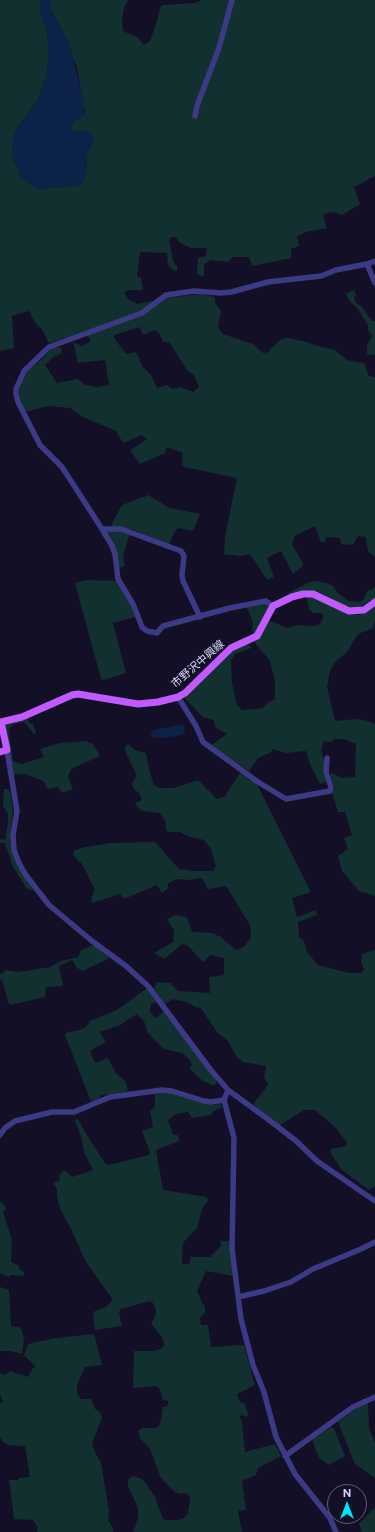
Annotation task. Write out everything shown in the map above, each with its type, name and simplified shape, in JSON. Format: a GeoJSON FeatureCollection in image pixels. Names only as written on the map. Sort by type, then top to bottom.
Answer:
{"type":"FeatureCollection","features":[{"type":"Feature","properties":{"kind":"main road"},"geometry":{"type":"LineString","coordinates":[[273,606],[292,597],[307,594],[318,595],[348,611],[364,610],[375,602]]}},
{"type":"Feature","properties":{"kind":"main road","name":"市野沢中興線"},"geometry":{"type":"LineString","coordinates":[[4,751],[0,720],[22,717],[72,695],[78,694],[138,704],[158,702],[178,697],[185,693],[231,648],[257,636],[273,606]]}},
{"type":"Feature","properties":{"kind":"street"},"geometry":{"type":"LineString","coordinates":[[195,116],[197,106],[219,48],[232,0]]}},
{"type":"Feature","properties":{"kind":"street"},"geometry":{"type":"LineString","coordinates":[[273,606],[266,601],[230,608],[163,626],[157,633],[147,631],[142,626],[133,604],[118,579],[115,554],[102,529],[62,467],[44,451],[34,435],[16,394],[17,385],[24,371],[48,347],[142,312],[166,295],[194,291],[221,293],[230,292],[268,282],[322,276],[346,267],[367,264],[375,261]]}},
{"type":"Feature","properties":{"kind":"street"},"geometry":{"type":"LineString","coordinates":[[367,264],[375,283]]}},
{"type":"Feature","properties":{"kind":"street"},"geometry":{"type":"LineString","coordinates":[[102,529],[121,529],[181,551],[184,556],[182,575],[183,581],[200,617]]}},
{"type":"Feature","properties":{"kind":"street"},"geometry":{"type":"LineString","coordinates":[[178,697],[189,713],[203,742],[258,782],[284,798],[292,798],[330,791],[331,787],[326,772],[327,758]]}},
{"type":"Feature","properties":{"kind":"street"},"geometry":{"type":"LineString","coordinates":[[4,751],[17,811],[13,843],[19,863],[25,874],[49,905],[92,941],[126,966],[148,986],[210,1069],[228,1090],[289,1136],[317,1161],[375,1201]]}},
{"type":"Feature","properties":{"kind":"street"},"geometry":{"type":"LineString","coordinates":[[0,1135],[5,1128],[15,1121],[52,1112],[74,1112],[110,1097],[172,1090],[204,1101],[211,1102],[224,1100]]}},
{"type":"Feature","properties":{"kind":"street"},"geometry":{"type":"LineString","coordinates":[[228,1090],[224,1100],[234,1138],[232,1248],[241,1319],[253,1365],[264,1392],[276,1437],[295,1474],[330,1518],[336,1532]]}},
{"type":"Feature","properties":{"kind":"street"},"geometry":{"type":"LineString","coordinates":[[238,1297],[264,1291],[291,1282],[313,1269],[360,1250],[375,1242]]}},
{"type":"Feature","properties":{"kind":"street"},"geometry":{"type":"LineString","coordinates":[[285,1456],[353,1408],[375,1397]]}},
{"type":"Feature","properties":{"kind":"green space"},"geometry":{"type":"Polygon","coordinates":[[[0,0],[42,0],[39,8],[46,27],[49,53],[47,75],[38,100],[16,129],[13,160],[18,167],[20,177],[38,189],[79,185],[82,183],[87,163],[86,156],[93,140],[81,130],[73,133],[71,131],[71,125],[75,120],[84,115],[85,112],[77,68],[69,44],[50,8],[51,0],[128,0],[124,8],[122,20],[123,31],[137,37],[144,45],[150,41],[162,5],[195,3],[202,0],[375,0],[375,176],[354,187],[360,204],[342,215],[334,212],[323,215],[327,228],[306,232],[297,236],[299,246],[291,249],[291,258],[252,266],[249,257],[233,257],[228,262],[210,260],[204,265],[204,276],[198,275],[198,258],[206,256],[207,248],[191,248],[179,242],[176,237],[171,237],[169,240],[173,261],[177,266],[177,271],[173,270],[168,265],[167,253],[140,252],[137,276],[141,278],[143,290],[128,290],[124,293],[129,300],[138,304],[151,301],[158,304],[166,298],[201,294],[215,297],[215,303],[221,311],[218,327],[223,334],[253,344],[263,353],[269,352],[271,348],[282,339],[288,338],[335,350],[347,360],[364,363],[369,376],[375,377],[375,557],[368,551],[366,537],[358,536],[353,545],[341,544],[340,538],[326,537],[325,542],[321,542],[315,526],[295,536],[292,544],[304,565],[293,574],[281,551],[267,558],[274,577],[267,580],[250,554],[240,556],[224,554],[225,537],[237,478],[184,467],[182,465],[183,453],[167,447],[165,453],[140,464],[130,450],[147,439],[142,435],[123,443],[116,431],[83,417],[70,408],[48,406],[25,412],[19,397],[20,384],[25,372],[38,363],[52,348],[61,347],[62,353],[52,358],[45,365],[57,383],[78,379],[85,385],[96,387],[109,385],[105,360],[78,363],[73,342],[82,346],[91,341],[85,332],[49,343],[42,329],[36,324],[29,311],[12,316],[14,348],[0,351],[0,0]],[[140,327],[114,335],[114,338],[126,354],[136,352],[143,367],[151,375],[157,388],[167,385],[173,389],[180,387],[193,392],[199,387],[194,375],[187,370],[169,342],[163,342],[159,333],[154,330],[143,335],[140,327]]]}},
{"type":"Feature","properties":{"kind":"green space"},"geometry":{"type":"Polygon","coordinates":[[[354,290],[356,295],[354,298],[357,304],[362,307],[372,321],[375,321],[375,355],[367,354],[367,346],[372,335],[368,331],[368,325],[357,308],[350,302],[346,294],[354,290]]]}},
{"type":"Feature","properties":{"kind":"green space"},"geometry":{"type":"Polygon","coordinates":[[[148,495],[170,508],[200,514],[193,531],[178,528],[175,531],[169,545],[131,529],[123,556],[125,566],[119,568],[105,530],[112,530],[112,524],[122,505],[148,495]]]}},
{"type":"Feature","properties":{"kind":"green space"},"geometry":{"type":"Polygon","coordinates":[[[87,580],[117,581],[131,604],[135,617],[113,623],[126,673],[104,680],[101,679],[75,583],[87,580]]]}},
{"type":"Feature","properties":{"kind":"green space"},"geometry":{"type":"Polygon","coordinates":[[[314,581],[327,583],[333,586],[337,592],[349,601],[358,602],[363,600],[367,591],[373,589],[375,586],[375,598],[357,609],[344,607],[325,595],[314,591],[302,592],[289,596],[287,594],[307,583],[314,581]]]}},
{"type":"Feature","properties":{"kind":"green space"},"geometry":{"type":"Polygon","coordinates":[[[307,597],[315,598],[346,613],[358,615],[366,613],[375,606],[375,620],[373,628],[358,634],[347,652],[335,662],[330,671],[327,687],[335,721],[355,719],[368,721],[375,724],[375,896],[359,891],[342,871],[338,856],[348,849],[344,838],[352,835],[345,812],[338,812],[332,792],[335,787],[330,774],[332,773],[342,778],[355,777],[356,744],[344,739],[334,739],[331,742],[324,741],[321,750],[324,761],[326,782],[320,784],[310,764],[306,751],[286,753],[273,749],[270,753],[258,758],[249,771],[210,746],[227,734],[215,727],[214,720],[203,717],[184,698],[233,649],[248,643],[251,648],[235,654],[231,661],[232,683],[237,705],[242,710],[263,708],[267,703],[275,699],[275,682],[270,661],[254,642],[257,640],[252,631],[253,623],[247,607],[265,603],[269,607],[263,620],[288,628],[298,625],[315,626],[320,624],[323,618],[322,613],[314,613],[309,610],[307,597]]]}},
{"type":"Feature","properties":{"kind":"green space"},"geometry":{"type":"Polygon","coordinates":[[[27,717],[30,724],[33,724],[36,733],[34,734],[24,722],[13,724],[9,730],[13,761],[22,764],[44,757],[40,749],[60,743],[86,741],[93,744],[100,756],[71,769],[68,777],[73,789],[62,793],[58,787],[48,789],[43,781],[25,774],[13,775],[2,723],[27,717]]]}},
{"type":"Feature","properties":{"kind":"green space"},"geometry":{"type":"Polygon","coordinates":[[[128,744],[135,750],[146,753],[154,785],[160,788],[174,788],[198,780],[217,799],[225,796],[240,773],[257,784],[311,892],[292,898],[297,917],[316,910],[317,915],[298,922],[299,937],[304,941],[307,952],[318,965],[349,973],[361,973],[364,970],[361,961],[362,954],[375,950],[375,1186],[369,1190],[342,1170],[331,1154],[331,1149],[346,1146],[347,1143],[336,1128],[315,1110],[304,1110],[280,1125],[255,1106],[254,1103],[268,1085],[264,1077],[266,1066],[243,1062],[236,1056],[228,1041],[217,1032],[200,1007],[198,1008],[184,1001],[173,999],[165,1004],[154,989],[157,982],[170,983],[178,991],[210,993],[209,977],[224,975],[224,958],[210,955],[203,962],[187,945],[182,944],[165,959],[154,953],[173,942],[174,930],[167,920],[174,915],[187,917],[192,932],[212,933],[221,937],[236,950],[244,947],[251,937],[250,925],[226,886],[208,889],[202,878],[189,880],[177,879],[167,884],[169,888],[162,893],[157,885],[124,899],[120,894],[92,903],[91,898],[95,890],[82,864],[73,855],[74,851],[81,848],[111,843],[155,842],[179,869],[213,871],[216,866],[211,849],[204,840],[190,837],[180,832],[168,832],[166,830],[166,822],[160,813],[142,811],[138,808],[135,803],[142,800],[139,793],[133,788],[132,783],[137,776],[125,751],[125,747],[128,744]]]}},
{"type":"Feature","properties":{"kind":"green space"},"geometry":{"type":"Polygon","coordinates":[[[4,789],[8,789],[10,791],[13,811],[10,839],[15,860],[34,891],[27,889],[13,867],[5,843],[0,843],[0,839],[5,840],[8,823],[8,814],[3,806],[4,789]]]}},
{"type":"Feature","properties":{"kind":"green space"},"geometry":{"type":"Polygon","coordinates":[[[93,945],[109,957],[108,959],[82,971],[76,967],[72,960],[59,966],[63,986],[46,987],[45,997],[10,1005],[3,982],[0,979],[0,974],[5,970],[18,972],[50,967],[61,961],[78,957],[81,950],[93,945]]]}},
{"type":"Feature","properties":{"kind":"green space"},"geometry":{"type":"Polygon","coordinates":[[[147,988],[157,1002],[151,1004],[150,1011],[153,1016],[156,1018],[164,1011],[216,1079],[216,1084],[214,1086],[203,1081],[192,1071],[189,1067],[192,1065],[190,1060],[182,1053],[164,1049],[148,1033],[144,1021],[137,1014],[120,1025],[100,1032],[106,1042],[90,1051],[95,1063],[108,1058],[116,1073],[125,1081],[128,1089],[126,1092],[102,1095],[98,1099],[92,1101],[65,1035],[66,1033],[86,1027],[90,1021],[117,1010],[147,988]]]}},
{"type":"Feature","properties":{"kind":"green space"},"geometry":{"type":"Polygon","coordinates":[[[155,1093],[176,1093],[197,1101],[214,1105],[220,1104],[221,1106],[221,1108],[213,1111],[211,1115],[192,1118],[188,1112],[176,1114],[168,1120],[173,1135],[178,1135],[179,1141],[156,1150],[163,1190],[207,1197],[208,1201],[202,1209],[197,1228],[183,1243],[182,1264],[189,1264],[191,1257],[210,1257],[221,1246],[220,1241],[229,1241],[233,1276],[206,1271],[197,1291],[202,1303],[205,1306],[205,1312],[200,1318],[201,1325],[208,1325],[211,1347],[244,1345],[255,1385],[237,1394],[240,1402],[245,1404],[249,1417],[239,1415],[242,1422],[245,1452],[275,1444],[281,1456],[258,1468],[256,1475],[242,1481],[246,1510],[238,1511],[242,1532],[133,1532],[138,1518],[138,1508],[128,1486],[128,1480],[131,1477],[134,1476],[145,1482],[155,1497],[163,1519],[178,1520],[184,1518],[188,1513],[189,1495],[175,1492],[161,1478],[150,1449],[140,1438],[138,1431],[142,1428],[156,1428],[159,1426],[163,1407],[167,1406],[169,1401],[163,1400],[159,1388],[155,1386],[133,1388],[134,1351],[155,1351],[162,1348],[164,1345],[163,1339],[151,1323],[155,1317],[156,1309],[150,1301],[121,1309],[119,1312],[122,1326],[95,1330],[93,1312],[106,1307],[113,1300],[86,1262],[60,1209],[57,1189],[53,1183],[60,1180],[59,1175],[63,1171],[66,1171],[72,1177],[93,1170],[84,1152],[81,1136],[75,1121],[76,1119],[78,1119],[105,1163],[109,1165],[149,1155],[150,1152],[142,1131],[153,1127],[150,1111],[155,1107],[155,1093]]]}},
{"type":"Feature","properties":{"kind":"green space"},"geometry":{"type":"Polygon","coordinates":[[[0,1202],[4,1205],[6,1210],[3,1212],[12,1240],[11,1262],[18,1265],[20,1270],[24,1272],[24,1276],[11,1275],[8,1277],[0,1273],[0,1202]]]}},
{"type":"Feature","properties":{"kind":"green space"},"geometry":{"type":"Polygon","coordinates":[[[0,1287],[9,1290],[11,1326],[18,1327],[22,1330],[24,1340],[22,1354],[10,1351],[0,1351],[0,1287]]]}},
{"type":"Feature","properties":{"kind":"green space"},"geometry":{"type":"Polygon","coordinates":[[[94,1334],[102,1365],[85,1367],[77,1385],[77,1394],[81,1399],[91,1399],[95,1409],[100,1412],[102,1418],[92,1443],[101,1463],[109,1511],[108,1520],[113,1528],[113,1532],[37,1532],[38,1528],[33,1520],[14,1519],[9,1480],[18,1480],[19,1478],[30,1477],[25,1446],[9,1445],[3,1442],[0,1437],[0,1403],[3,1402],[0,1395],[0,1374],[5,1375],[10,1371],[28,1377],[32,1369],[36,1367],[24,1355],[28,1344],[56,1338],[94,1334]]]}},
{"type":"Feature","properties":{"kind":"green space"},"geometry":{"type":"Polygon","coordinates":[[[364,1403],[368,1404],[369,1428],[375,1443],[375,1478],[355,1464],[338,1422],[364,1403]]]}},
{"type":"Feature","properties":{"kind":"green space"},"geometry":{"type":"Polygon","coordinates":[[[331,1427],[334,1428],[345,1456],[329,1465],[319,1458],[312,1440],[331,1427]]]}},
{"type":"Feature","properties":{"kind":"green space"},"geometry":{"type":"Polygon","coordinates":[[[375,1507],[375,1532],[362,1532],[359,1524],[367,1524],[367,1516],[375,1507]]]}},
{"type":"Feature","properties":{"kind":"water"},"geometry":{"type":"Polygon","coordinates":[[[42,0],[51,0],[50,8],[69,44],[84,102],[84,115],[75,120],[71,125],[71,131],[73,133],[81,130],[88,131],[92,133],[93,140],[86,156],[87,172],[82,183],[79,185],[38,189],[20,177],[18,167],[13,160],[12,149],[13,137],[16,129],[38,100],[47,75],[49,53],[46,27],[39,8],[42,0]]]}},
{"type":"Feature","properties":{"kind":"water"},"geometry":{"type":"Polygon","coordinates":[[[178,725],[184,726],[185,731],[182,735],[163,738],[151,737],[154,730],[178,725]]]}}]}
